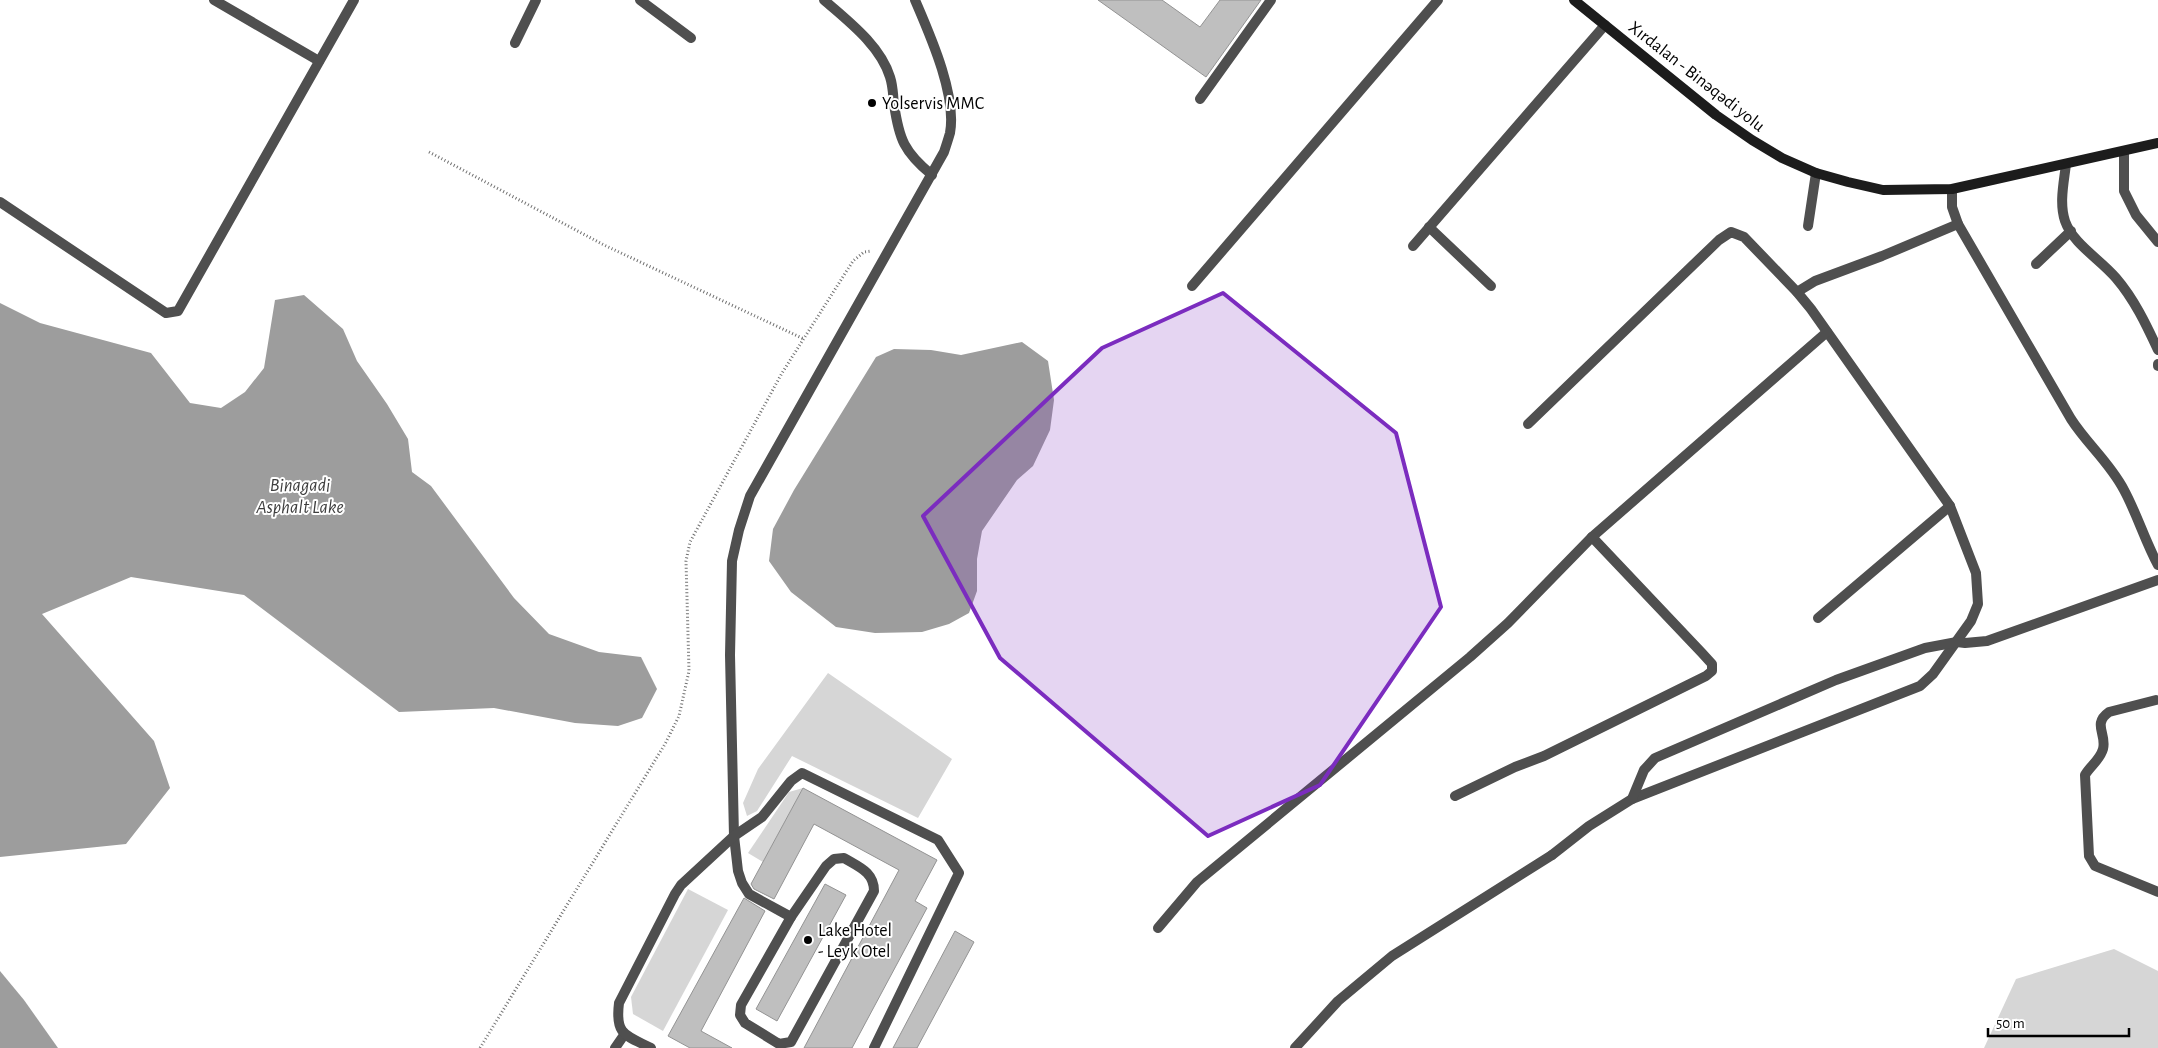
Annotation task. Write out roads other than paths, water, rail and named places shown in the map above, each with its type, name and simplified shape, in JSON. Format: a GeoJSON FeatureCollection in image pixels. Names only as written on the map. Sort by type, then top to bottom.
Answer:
{"type":"FeatureCollection","features":[{"type":"Feature","properties":{"kind":"main road","name":"Xırdalan - Binəqədi yolu"},"geometry":{"type":"LineString","coordinates":[[1574,0],[1716,115],[1782,158],[1816,173],[1883,190],[1952,189],[2158,143]]}},
{"type":"Feature","properties":{"kind":"street"},"geometry":{"type":"LineString","coordinates":[[214,0],[319,62]]}},
{"type":"Feature","properties":{"kind":"street"},"geometry":{"type":"LineString","coordinates":[[0,202],[166,313],[178,311],[354,0]]}},
{"type":"Feature","properties":{"kind":"street"},"geometry":{"type":"LineString","coordinates":[[515,44],[536,0]]}},
{"type":"Feature","properties":{"kind":"street"},"geometry":{"type":"LineString","coordinates":[[640,0],[691,38]]}},
{"type":"Feature","properties":{"kind":"street"},"geometry":{"type":"LineString","coordinates":[[824,0],[872,46],[882,60],[890,78],[898,125],[906,148],[916,162],[932,175]]}},
{"type":"Feature","properties":{"kind":"street"},"geometry":{"type":"LineString","coordinates":[[791,917],[749,894],[742,883],[738,871],[734,836],[730,655],[732,561],[739,530],[750,496],[944,152],[950,132],[950,116],[942,69],[915,0]]}},
{"type":"Feature","properties":{"kind":"street"},"geometry":{"type":"LineString","coordinates":[[1200,99],[1271,0]]}},
{"type":"Feature","properties":{"kind":"street"},"geometry":{"type":"LineString","coordinates":[[1192,286],[1438,0]]}},
{"type":"Feature","properties":{"kind":"street"},"geometry":{"type":"LineString","coordinates":[[1413,246],[1605,25]]}},
{"type":"Feature","properties":{"kind":"street"},"geometry":{"type":"LineString","coordinates":[[2124,151],[2124,191],[2136,215],[2158,242]]}},
{"type":"Feature","properties":{"kind":"street"},"geometry":{"type":"LineString","coordinates":[[2066,164],[2063,199],[2065,220],[2071,231],[2115,276],[2135,303],[2158,350]]}},
{"type":"Feature","properties":{"kind":"street"},"geometry":{"type":"LineString","coordinates":[[1808,226],[1816,173]]}},
{"type":"Feature","properties":{"kind":"street"},"geometry":{"type":"LineString","coordinates":[[1952,189],[1952,207],[1958,224],[2079,432],[2099,453],[2124,490],[2158,565]]}},
{"type":"Feature","properties":{"kind":"street"},"geometry":{"type":"LineString","coordinates":[[1797,292],[1815,281],[1882,256],[1958,224]]}},
{"type":"Feature","properties":{"kind":"street"},"geometry":{"type":"LineString","coordinates":[[1429,228],[1491,286]]}},
{"type":"Feature","properties":{"kind":"street"},"geometry":{"type":"LineString","coordinates":[[2036,264],[2071,231]]}},
{"type":"Feature","properties":{"kind":"street"},"geometry":{"type":"LineString","coordinates":[[1295,1048],[1338,1001],[1392,956],[1552,855],[1589,826],[1632,799],[1920,686],[1933,674],[1957,642],[1971,622],[1978,604],[1976,573],[1950,506],[1797,292],[1744,237],[1731,232],[1719,240],[1528,424]]}},
{"type":"Feature","properties":{"kind":"street"},"geometry":{"type":"LineString","coordinates":[[1158,928],[1197,882],[1470,657],[1508,623],[1592,536],[1827,332]]}},
{"type":"Feature","properties":{"kind":"street"},"geometry":{"type":"LineString","coordinates":[[1818,618],[1950,506]]}},
{"type":"Feature","properties":{"kind":"street"},"geometry":{"type":"LineString","coordinates":[[1455,796],[1651,704],[1706,676],[1712,671],[1712,664],[1707,658],[1592,536]]}},
{"type":"Feature","properties":{"kind":"street"},"geometry":{"type":"LineString","coordinates":[[1632,799],[1644,770],[1654,758],[1836,680],[1925,648],[1957,642],[1986,641],[2158,580]]}},
{"type":"Feature","properties":{"kind":"street"},"geometry":{"type":"LineString","coordinates":[[2156,700],[2108,712],[2102,717],[2100,722],[2103,748],[2097,760],[2084,775],[2089,856],[2095,866],[2158,892]]}},
{"type":"Feature","properties":{"kind":"street"},"geometry":{"type":"LineString","coordinates":[[651,1048],[624,1035],[619,1028],[617,1018],[619,1003],[675,894],[690,876],[734,836],[762,817],[790,781],[802,773],[938,840],[959,873],[874,1048]]}},
{"type":"Feature","properties":{"kind":"street"},"geometry":{"type":"LineString","coordinates":[[844,858],[868,872],[874,881],[874,891],[791,1042],[779,1044],[744,1023],[740,1016],[741,1005],[791,917],[826,866],[834,859],[844,858]]}},
{"type":"Feature","properties":{"kind":"street"},"geometry":{"type":"LineString","coordinates":[[615,1048],[624,1035]]}},
{"type":"Feature","properties":{"kind":"water","name":"Binagadi Asphalt Lake"},"geometry":{"type":"Polygon","coordinates":[[[304,295],[343,329],[357,361],[387,404],[408,439],[412,472],[431,486],[514,598],[549,634],[599,652],[641,657],[657,689],[642,718],[618,726],[575,723],[494,708],[399,712],[244,595],[131,577],[42,614],[154,741],[170,788],[126,844],[0,857],[0,303],[40,323],[151,353],[190,403],[221,408],[245,392],[264,368],[275,300],[304,295]]]}},
{"type":"Feature","properties":{"kind":"water"},"geometry":{"type":"Polygon","coordinates":[[[1022,342],[1048,361],[1054,400],[1050,430],[1033,466],[1017,480],[982,531],[977,559],[977,591],[969,613],[949,624],[922,632],[875,633],[836,627],[791,592],[769,561],[773,529],[794,490],[876,357],[894,349],[931,350],[961,355],[1022,342]]]}},
{"type":"Feature","properties":{"kind":"water"},"geometry":{"type":"Polygon","coordinates":[[[0,971],[24,1000],[58,1048],[0,1048],[0,971]]]}},
{"type":"Feature","properties":{"kind":"place","name":"Yolservis MMC"},"geometry":{"type":"Point","coordinates":[872,103]}},
{"type":"Feature","properties":{"kind":"place","name":"Lake Hotel - Leyk Otel"},"geometry":{"type":"Point","coordinates":[808,940]}}]}
